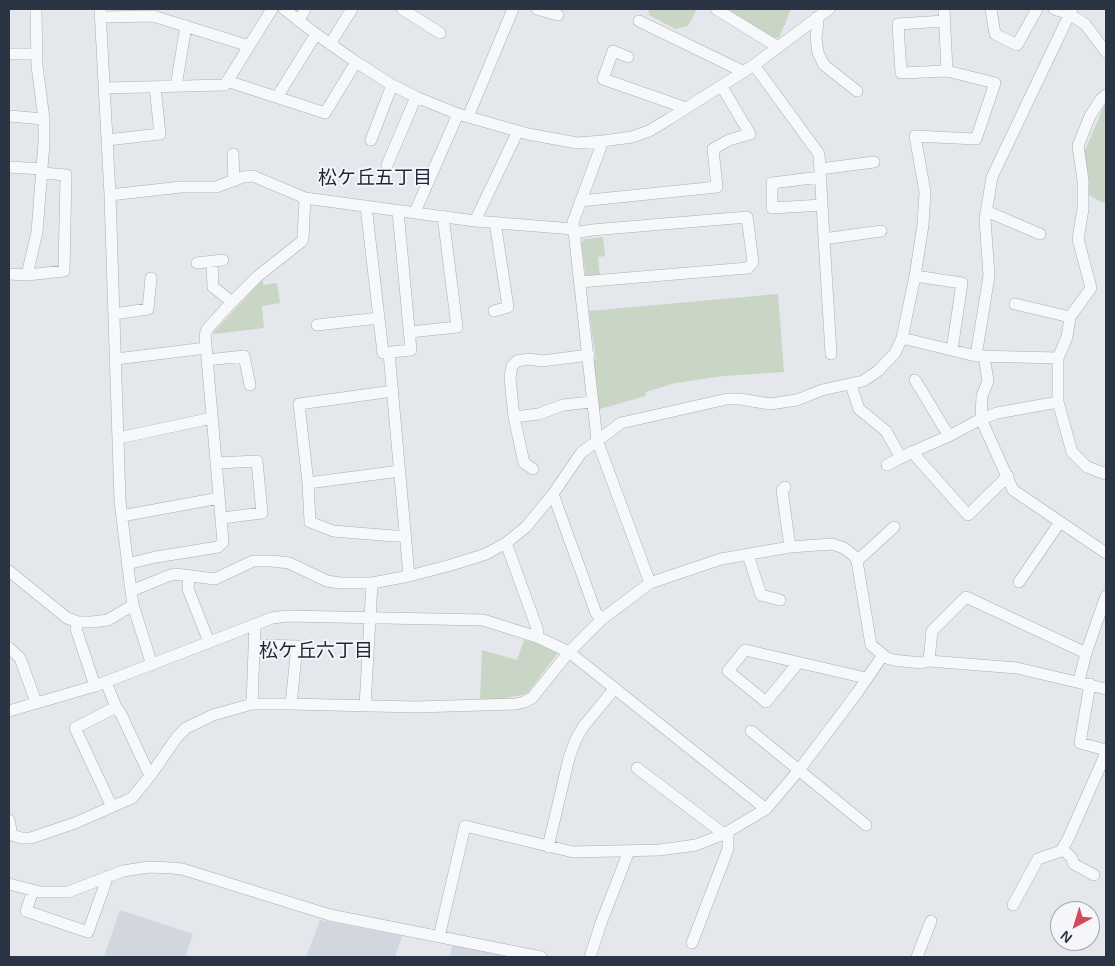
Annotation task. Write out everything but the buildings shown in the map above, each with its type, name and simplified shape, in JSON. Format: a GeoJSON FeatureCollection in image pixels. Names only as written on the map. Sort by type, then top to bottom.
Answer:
{"type":"FeatureCollection","features":[{"type":"Feature","properties":{"kind":"street"},"geometry":{"type":"LineString","coordinates":[[27,275],[37,232],[44,119],[38,86],[36,9]]}},
{"type":"Feature","properties":{"kind":"street"},"geometry":{"type":"LineString","coordinates":[[104,88],[225,85],[272,9]]}},
{"type":"Feature","properties":{"kind":"street"},"geometry":{"type":"LineString","coordinates":[[284,9],[356,62],[392,85],[416,97],[463,115],[518,131],[577,143],[632,137],[649,130],[722,87],[829,9]]}},
{"type":"Feature","properties":{"kind":"street"},"geometry":{"type":"LineString","coordinates":[[299,20],[305,9]]}},
{"type":"Feature","properties":{"kind":"street"},"geometry":{"type":"LineString","coordinates":[[330,44],[352,9]]}},
{"type":"Feature","properties":{"kind":"street"},"geometry":{"type":"LineString","coordinates":[[402,9],[440,33]]}},
{"type":"Feature","properties":{"kind":"street"},"geometry":{"type":"LineString","coordinates":[[415,212],[513,9]]}},
{"type":"Feature","properties":{"kind":"street"},"geometry":{"type":"LineString","coordinates":[[537,9],[558,15]]}},
{"type":"Feature","properties":{"kind":"street"},"geometry":{"type":"LineString","coordinates":[[716,9],[778,47]]}},
{"type":"Feature","properties":{"kind":"street"},"geometry":{"type":"LineString","coordinates":[[944,9],[947,71]]}},
{"type":"Feature","properties":{"kind":"street"},"geometry":{"type":"LineString","coordinates":[[992,9],[995,34],[1017,45],[1037,9]]}},
{"type":"Feature","properties":{"kind":"street"},"geometry":{"type":"LineString","coordinates":[[1054,9],[1071,11],[1085,24],[1106,52]]}},
{"type":"Feature","properties":{"kind":"street"},"geometry":{"type":"LineString","coordinates":[[1071,11],[992,177],[985,218],[989,276],[980,356],[988,381],[982,396],[982,419],[1008,476],[1012,490],[1106,553]]}},
{"type":"Feature","properties":{"kind":"street"},"geometry":{"type":"LineString","coordinates":[[152,664],[133,604],[127,564],[118,468],[119,438],[110,195],[100,13],[153,16],[249,46]]}},
{"type":"Feature","properties":{"kind":"street"},"geometry":{"type":"LineString","coordinates":[[816,18],[818,22],[816,38],[818,53],[824,65],[857,91]]}},
{"type":"Feature","properties":{"kind":"street"},"geometry":{"type":"LineString","coordinates":[[638,21],[749,68],[819,154],[831,354]]}},
{"type":"Feature","properties":{"kind":"street"},"geometry":{"type":"LineString","coordinates":[[132,591],[175,574],[215,579],[253,562],[272,561],[290,563],[327,581],[340,583],[372,582],[409,576],[486,554],[526,527],[553,494],[581,453],[621,423],[715,401],[740,399],[770,404],[797,400],[822,390],[863,381],[878,371],[895,353],[902,338],[915,276],[923,225],[925,192],[915,136],[976,139],[995,83],[947,71],[901,73],[898,24],[944,21]]}},
{"type":"Feature","properties":{"kind":"street"},"geometry":{"type":"LineString","coordinates":[[176,86],[186,26]]}},
{"type":"Feature","properties":{"kind":"street"},"geometry":{"type":"LineString","coordinates":[[277,97],[316,34]]}},
{"type":"Feature","properties":{"kind":"street"},"geometry":{"type":"LineString","coordinates":[[628,56],[613,51],[603,79],[686,108]]}},
{"type":"Feature","properties":{"kind":"street"},"geometry":{"type":"LineString","coordinates":[[9,54],[37,54]]}},
{"type":"Feature","properties":{"kind":"street"},"geometry":{"type":"LineString","coordinates":[[227,81],[325,113],[356,62]]}},
{"type":"Feature","properties":{"kind":"street"},"geometry":{"type":"LineString","coordinates":[[371,140],[392,85]]}},
{"type":"Feature","properties":{"kind":"street"},"geometry":{"type":"LineString","coordinates":[[107,140],[160,134],[155,87]]}},
{"type":"Feature","properties":{"kind":"street"},"geometry":{"type":"LineString","coordinates":[[580,200],[717,187],[713,149],[729,140],[750,134],[722,87]]}},
{"type":"Feature","properties":{"kind":"street"},"geometry":{"type":"LineString","coordinates":[[1106,95],[1101,99],[1090,116],[1078,146],[1083,180],[1083,209],[1078,239],[1091,288],[1070,317],[1067,337],[1058,358],[1058,402],[1072,452],[1087,467],[1106,474]]}},
{"type":"Feature","properties":{"kind":"street"},"geometry":{"type":"LineString","coordinates":[[388,165],[416,97]]}},
{"type":"Feature","properties":{"kind":"street"},"geometry":{"type":"LineString","coordinates":[[9,116],[44,119]]}},
{"type":"Feature","properties":{"kind":"street"},"geometry":{"type":"LineString","coordinates":[[475,221],[518,131]]}},
{"type":"Feature","properties":{"kind":"street"},"geometry":{"type":"LineString","coordinates":[[603,141],[573,222],[589,355],[592,402],[598,440],[650,583]]}},
{"type":"Feature","properties":{"kind":"street"},"geometry":{"type":"LineString","coordinates":[[233,154],[234,181]]}},
{"type":"Feature","properties":{"kind":"street"},"geometry":{"type":"LineString","coordinates":[[822,205],[772,208],[772,183],[874,162]]}},
{"type":"Feature","properties":{"kind":"street"},"geometry":{"type":"LineString","coordinates":[[9,167],[66,175],[64,271],[27,275],[9,274]]}},
{"type":"Feature","properties":{"kind":"street"},"geometry":{"type":"LineString","coordinates":[[110,195],[181,187],[216,187],[253,176],[305,198],[475,221],[574,231],[747,217],[753,262],[748,268],[580,282]]}},
{"type":"Feature","properties":{"kind":"street"},"geometry":{"type":"LineString","coordinates":[[127,564],[156,557],[218,547],[223,542],[205,335],[208,328],[258,276],[303,239],[305,198]]}},
{"type":"Feature","properties":{"kind":"street"},"geometry":{"type":"LineString","coordinates":[[366,206],[382,353],[411,350],[398,211]]}},
{"type":"Feature","properties":{"kind":"street"},"geometry":{"type":"LineString","coordinates":[[986,211],[1040,234]]}},
{"type":"Feature","properties":{"kind":"street"},"geometry":{"type":"LineString","coordinates":[[410,332],[457,326],[443,216]]}},
{"type":"Feature","properties":{"kind":"street"},"geometry":{"type":"LineString","coordinates":[[494,311],[508,307],[495,222]]}},
{"type":"Feature","properties":{"kind":"street"},"geometry":{"type":"LineString","coordinates":[[824,239],[881,231]]}},
{"type":"Feature","properties":{"kind":"street"},"geometry":{"type":"LineString","coordinates":[[198,263],[217,262],[213,286],[232,302]]}},
{"type":"Feature","properties":{"kind":"street"},"geometry":{"type":"LineString","coordinates":[[915,276],[962,283],[952,350]]}},
{"type":"Feature","properties":{"kind":"street"},"geometry":{"type":"LineString","coordinates":[[114,314],[148,309],[151,278]]}},
{"type":"Feature","properties":{"kind":"street"},"geometry":{"type":"LineString","coordinates":[[1015,304],[1070,317]]}},
{"type":"Feature","properties":{"kind":"street"},"geometry":{"type":"LineString","coordinates":[[317,325],[379,318]]}},
{"type":"Feature","properties":{"kind":"street"},"geometry":{"type":"LineString","coordinates":[[902,338],[980,356],[1058,358]]}},
{"type":"Feature","properties":{"kind":"street"},"geometry":{"type":"LineString","coordinates":[[116,359],[206,348]]}},
{"type":"Feature","properties":{"kind":"street"},"geometry":{"type":"LineString","coordinates":[[390,353],[409,576]]}},
{"type":"Feature","properties":{"kind":"street"},"geometry":{"type":"LineString","coordinates":[[533,469],[524,463],[514,417],[510,378],[512,366],[517,361],[528,359],[551,360],[589,355]]}},
{"type":"Feature","properties":{"kind":"street"},"geometry":{"type":"LineString","coordinates":[[207,360],[244,356],[250,385]]}},
{"type":"Feature","properties":{"kind":"street"},"geometry":{"type":"LineString","coordinates":[[915,380],[950,436]]}},
{"type":"Feature","properties":{"kind":"street"},"geometry":{"type":"LineString","coordinates":[[851,385],[859,409],[886,431],[901,458]]}},
{"type":"Feature","properties":{"kind":"street"},"geometry":{"type":"LineString","coordinates":[[393,391],[298,404],[308,483],[310,522],[333,531],[406,536]]}},
{"type":"Feature","properties":{"kind":"street"},"geometry":{"type":"LineString","coordinates":[[514,417],[539,414],[563,405],[592,402]]}},
{"type":"Feature","properties":{"kind":"street"},"geometry":{"type":"LineString","coordinates":[[887,465],[997,413],[1058,402]]}},
{"type":"Feature","properties":{"kind":"street"},"geometry":{"type":"LineString","coordinates":[[119,438],[212,418]]}},
{"type":"Feature","properties":{"kind":"street"},"geometry":{"type":"LineString","coordinates":[[912,452],[968,515],[1008,476]]}},
{"type":"Feature","properties":{"kind":"street"},"geometry":{"type":"LineString","coordinates":[[217,463],[257,461],[261,496],[262,513],[222,518]]}},
{"type":"Feature","properties":{"kind":"street"},"geometry":{"type":"LineString","coordinates":[[308,483],[400,471]]}},
{"type":"Feature","properties":{"kind":"street"},"geometry":{"type":"LineString","coordinates":[[785,487],[782,490],[790,547]]}},
{"type":"Feature","properties":{"kind":"street"},"geometry":{"type":"LineString","coordinates":[[553,494],[596,613],[602,619]]}},
{"type":"Feature","properties":{"kind":"street"},"geometry":{"type":"LineString","coordinates":[[122,516],[219,498]]}},
{"type":"Feature","properties":{"kind":"street"},"geometry":{"type":"LineString","coordinates":[[1019,582],[1060,522]]}},
{"type":"Feature","properties":{"kind":"street"},"geometry":{"type":"LineString","coordinates":[[857,561],[894,527]]}},
{"type":"Feature","properties":{"kind":"street"},"geometry":{"type":"LineString","coordinates":[[506,542],[538,631],[537,637]]}},
{"type":"Feature","properties":{"kind":"street"},"geometry":{"type":"LineString","coordinates":[[9,820],[11,830],[9,835],[30,838],[132,798],[177,737],[186,728],[213,715],[252,704],[416,707],[516,704],[524,702],[532,698],[570,652],[602,619],[650,583],[708,563],[790,547],[832,544],[844,548],[854,556],[857,561],[871,645],[883,655],[893,660],[1017,668],[1106,689]]}},
{"type":"Feature","properties":{"kind":"street"},"geometry":{"type":"LineString","coordinates":[[748,555],[761,595],[780,600]]}},
{"type":"Feature","properties":{"kind":"street"},"geometry":{"type":"LineString","coordinates":[[9,570],[67,618],[78,622],[108,620],[133,604]]}},
{"type":"Feature","properties":{"kind":"street"},"geometry":{"type":"LineString","coordinates":[[188,576],[188,589],[208,642]]}},
{"type":"Feature","properties":{"kind":"street"},"geometry":{"type":"LineString","coordinates":[[365,706],[372,582]]}},
{"type":"Feature","properties":{"kind":"street"},"geometry":{"type":"LineString","coordinates":[[1013,905],[1038,859],[1061,851],[1106,752],[1080,743],[1086,654],[1106,596]]}},
{"type":"Feature","properties":{"kind":"street"},"geometry":{"type":"LineString","coordinates":[[929,661],[932,631],[966,597],[1086,654]]}},
{"type":"Feature","properties":{"kind":"street"},"geometry":{"type":"LineString","coordinates":[[9,711],[100,684],[272,618],[287,616],[484,620],[537,637],[570,652],[766,809]]}},
{"type":"Feature","properties":{"kind":"street"},"geometry":{"type":"LineString","coordinates":[[78,622],[76,629],[100,684],[121,714],[150,776]]}},
{"type":"Feature","properties":{"kind":"street"},"geometry":{"type":"LineString","coordinates":[[252,704],[254,624]]}},
{"type":"Feature","properties":{"kind":"street"},"geometry":{"type":"LineString","coordinates":[[254,645],[296,646],[291,704]]}},
{"type":"Feature","properties":{"kind":"street"},"geometry":{"type":"LineString","coordinates":[[9,648],[20,658],[36,702]]}},
{"type":"Feature","properties":{"kind":"street"},"geometry":{"type":"LineString","coordinates":[[798,663],[766,702],[728,671],[745,650],[866,678]]}},
{"type":"Feature","properties":{"kind":"street"},"geometry":{"type":"LineString","coordinates":[[439,937],[465,826],[573,852],[659,850],[696,846],[726,834],[766,809],[799,770],[883,655]]}},
{"type":"Feature","properties":{"kind":"street"},"geometry":{"type":"LineString","coordinates":[[548,847],[568,758],[576,739],[583,727],[615,688]]}},
{"type":"Feature","properties":{"kind":"street"},"geometry":{"type":"LineString","coordinates":[[112,807],[75,728],[116,707]]}},
{"type":"Feature","properties":{"kind":"street"},"geometry":{"type":"LineString","coordinates":[[751,731],[866,825]]}},
{"type":"Feature","properties":{"kind":"street"},"geometry":{"type":"LineString","coordinates":[[637,768],[726,834],[728,849],[692,943]]}},
{"type":"Feature","properties":{"kind":"street"},"geometry":{"type":"LineString","coordinates":[[1062,849],[1071,857],[1074,864],[1094,874]]}},
{"type":"Feature","properties":{"kind":"street"},"geometry":{"type":"LineString","coordinates":[[590,957],[628,851]]}},
{"type":"Feature","properties":{"kind":"street"},"geometry":{"type":"LineString","coordinates":[[9,884],[33,891],[68,892],[123,871],[149,866],[182,869],[330,915],[541,957]]}},
{"type":"Feature","properties":{"kind":"street"},"geometry":{"type":"LineString","coordinates":[[33,891],[26,911],[88,932],[108,876]]}},
{"type":"Feature","properties":{"kind":"street"},"geometry":{"type":"LineString","coordinates":[[917,957],[930,921]]}},
{"type":"Feature","properties":{"kind":"shaded area"},"geometry":{"type":"Polygon","coordinates":[[[120,910],[193,934],[185,957],[104,957],[120,910]]]}},
{"type":"Feature","properties":{"kind":"shaded area"},"geometry":{"type":"Polygon","coordinates":[[[320,920],[402,936],[395,957],[306,957],[320,920]]]}},
{"type":"Feature","properties":{"kind":"shaded area"},"geometry":{"type":"Polygon","coordinates":[[[453,945],[501,954],[500,957],[449,957],[453,945]]]}},
{"type":"Feature","properties":{"kind":"green space"},"geometry":{"type":"Polygon","coordinates":[[[648,9],[697,9],[688,26],[675,29],[649,15],[648,9]]]}},
{"type":"Feature","properties":{"kind":"green space"},"geometry":{"type":"Polygon","coordinates":[[[725,9],[791,9],[779,38],[771,37],[725,9]]]}},
{"type":"Feature","properties":{"kind":"green space"},"geometry":{"type":"Polygon","coordinates":[[[1106,101],[1106,200],[1103,203],[1089,195],[1084,153],[1106,101]]]}},
{"type":"Feature","properties":{"kind":"green space"},"geometry":{"type":"Polygon","coordinates":[[[603,237],[605,256],[598,257],[600,278],[586,276],[581,243],[584,239],[603,237]]]}},
{"type":"Feature","properties":{"kind":"green space"},"geometry":{"type":"Polygon","coordinates":[[[263,279],[263,285],[277,283],[280,303],[262,306],[264,328],[214,334],[213,333],[263,279]]]}},
{"type":"Feature","properties":{"kind":"green space"},"geometry":{"type":"Polygon","coordinates":[[[778,294],[784,372],[724,376],[675,383],[646,392],[645,396],[597,410],[593,361],[596,360],[589,311],[778,294]]]}},
{"type":"Feature","properties":{"kind":"green space"},"geometry":{"type":"Polygon","coordinates":[[[524,640],[552,647],[556,650],[557,654],[527,694],[497,700],[480,699],[482,650],[517,660],[524,640]]]}},
{"type":"Feature","properties":{"kind":"district","name":"松ケ丘五丁目"},"geometry":{"type":"Point","coordinates":[375,179]}},
{"type":"Feature","properties":{"kind":"district","name":"松ケ丘六丁目"},"geometry":{"type":"Point","coordinates":[316,652]}}]}
